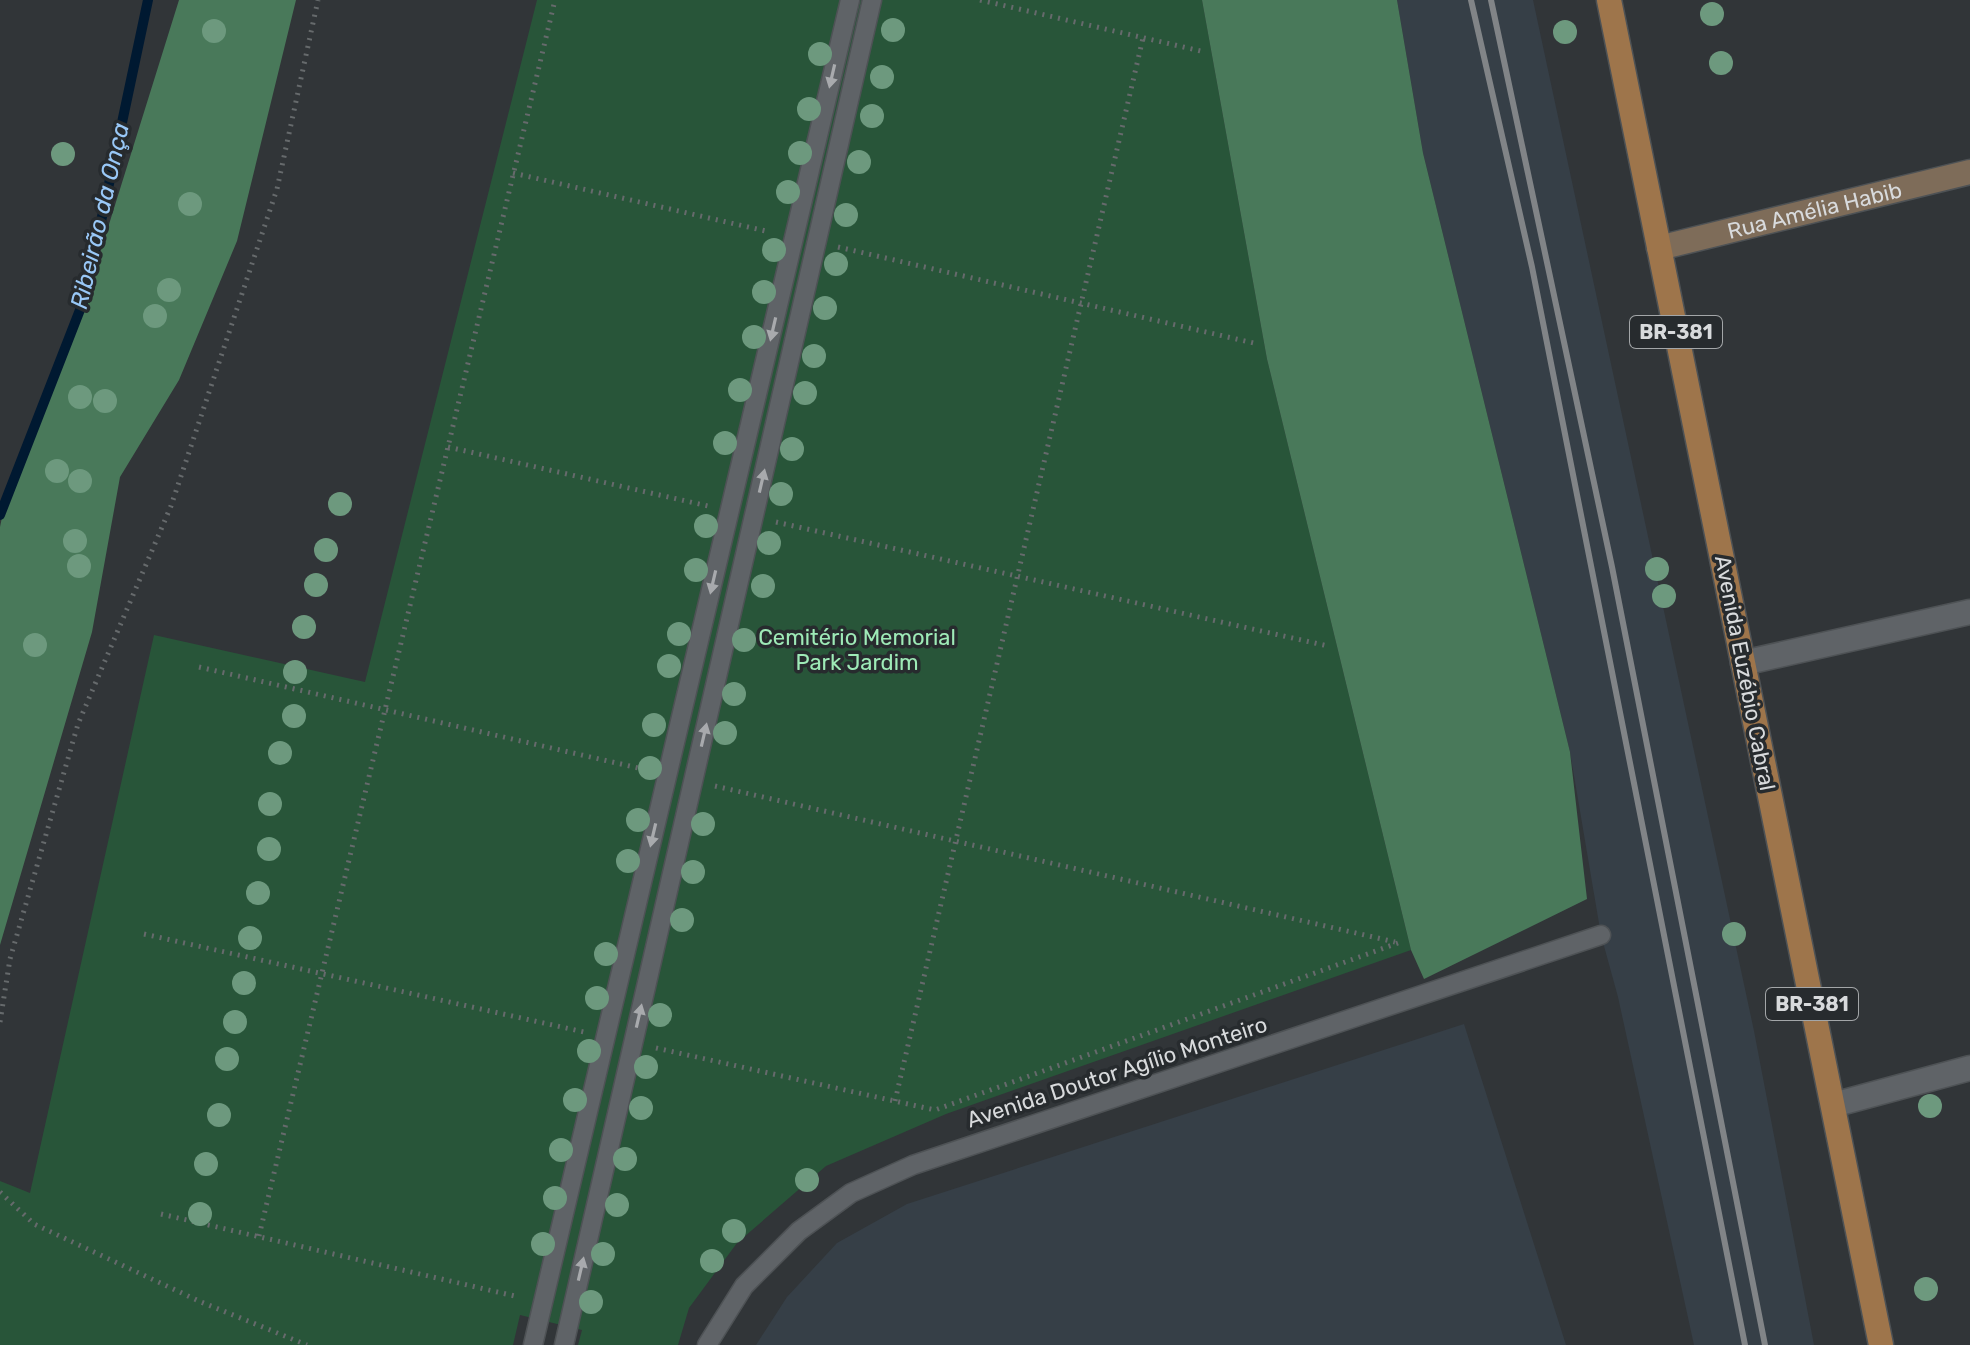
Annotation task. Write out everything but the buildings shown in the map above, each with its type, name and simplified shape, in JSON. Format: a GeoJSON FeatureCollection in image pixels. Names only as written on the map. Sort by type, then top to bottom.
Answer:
{"type":"FeatureCollection","features":[{"type":"Feature","properties":{"kind":"main road","name":"Avenida Euzébio Cabral"},"geometry":{"type":"LineString","coordinates":[[1609,0],[1881,1345]]}},
{"type":"Feature","properties":{"kind":"street","name":"Rua Amélia Habib"},"geometry":{"type":"LineString","coordinates":[[1659,248],[1970,172]]}},
{"type":"Feature","properties":{"kind":"street"},"geometry":{"type":"LineString","coordinates":[[1743,663],[1970,612]]}},
{"type":"Feature","properties":{"kind":"street"},"geometry":{"type":"LineString","coordinates":[[1833,1105],[1970,1068]]}},
{"type":"Feature","properties":{"kind":"lane"},"geometry":{"type":"LineString","coordinates":[[533,1345],[850,0]]}},
{"type":"Feature","properties":{"kind":"lane"},"geometry":{"type":"LineString","coordinates":[[564,1345],[872,0]]}},
{"type":"Feature","properties":{"kind":"lane","name":"Avenida Doutor Agílio Monteiro"},"geometry":{"type":"LineString","coordinates":[[707,1345],[744,1286],[799,1231],[851,1193],[913,1165],[1601,935]]}},
{"type":"Feature","properties":{"kind":"path"},"geometry":{"type":"LineString","coordinates":[[0,1022],[10,959],[78,724],[171,506],[277,189],[318,0]]}},
{"type":"Feature","properties":{"kind":"path"},"geometry":{"type":"LineString","coordinates":[[259,1236],[555,0]]}},
{"type":"Feature","properties":{"kind":"path"},"geometry":{"type":"LineString","coordinates":[[980,0],[1205,52]]}},
{"type":"Feature","properties":{"kind":"path"},"geometry":{"type":"LineString","coordinates":[[895,1101],[1143,38]]}},
{"type":"Feature","properties":{"kind":"path"},"geometry":{"type":"LineString","coordinates":[[513,173],[794,238]]}},
{"type":"Feature","properties":{"kind":"path"},"geometry":{"type":"LineString","coordinates":[[816,243],[1258,344]]}},
{"type":"Feature","properties":{"kind":"path"},"geometry":{"type":"LineString","coordinates":[[448,447],[730,511]]}},
{"type":"Feature","properties":{"kind":"path"},"geometry":{"type":"LineString","coordinates":[[753,517],[1328,646]]}},
{"type":"Feature","properties":{"kind":"path"},"geometry":{"type":"LineString","coordinates":[[199,667],[667,775]]}},
{"type":"Feature","properties":{"kind":"path"},"geometry":{"type":"LineString","coordinates":[[633,1043],[935,1110],[1398,943],[693,781]]}},
{"type":"Feature","properties":{"kind":"path"},"geometry":{"type":"LineString","coordinates":[[144,934],[605,1036]]}},
{"type":"Feature","properties":{"kind":"path"},"geometry":{"type":"LineString","coordinates":[[0,1192],[34,1224],[201,1302],[307,1345]]}},
{"type":"Feature","properties":{"kind":"path"},"geometry":{"type":"LineString","coordinates":[[161,1214],[543,1302]]}},
{"type":"Feature","properties":{"kind":"shaded area"},"geometry":{"type":"Polygon","coordinates":[[[1397,0],[1533,0],[1754,1031],[1814,1345],[1694,1345],[1618,997],[1601,935],[1570,752],[1423,153],[1397,0]]]}},
{"type":"Feature","properties":{"kind":"shaded area"},"geometry":{"type":"Polygon","coordinates":[[[1464,1024],[1566,1345],[756,1345],[787,1297],[837,1243],[907,1204],[1464,1024]]]}},
{"type":"Feature","properties":{"kind":"green space"},"geometry":{"type":"Polygon","coordinates":[[[179,0],[296,0],[237,241],[179,380],[120,477],[92,632],[0,945],[0,527],[6,498],[96,266],[179,0]]]}},
{"type":"Feature","properties":{"kind":"green space","name":"Cemitério Memorial Park Jardim"},"geometry":{"type":"Polygon","coordinates":[[[537,0],[1202,0],[1267,359],[1411,950],[946,1114],[826,1166],[737,1243],[689,1308],[678,1345],[578,1345],[582,1330],[520,1315],[513,1345],[0,1345],[0,1181],[30,1193],[154,635],[365,682],[537,0]]]}},
{"type":"Feature","properties":{"kind":"green space"},"geometry":{"type":"Polygon","coordinates":[[[1202,0],[1397,0],[1423,153],[1570,752],[1587,899],[1424,979],[1411,950],[1267,359],[1202,0]]]}},
{"type":"Feature","properties":{"kind":"waterway","name":"Ribeirão da Onça"},"geometry":{"type":"LineString","coordinates":[[0,515],[85,297],[148,0]]}},
{"type":"Feature","properties":{"kind":"railway"},"geometry":{"type":"LineString","coordinates":[[1471,0],[1532,267],[1745,1345]]}},
{"type":"Feature","properties":{"kind":"railway"},"geometry":{"type":"LineString","coordinates":[[1491,0],[1612,567],[1765,1345]]}}]}
